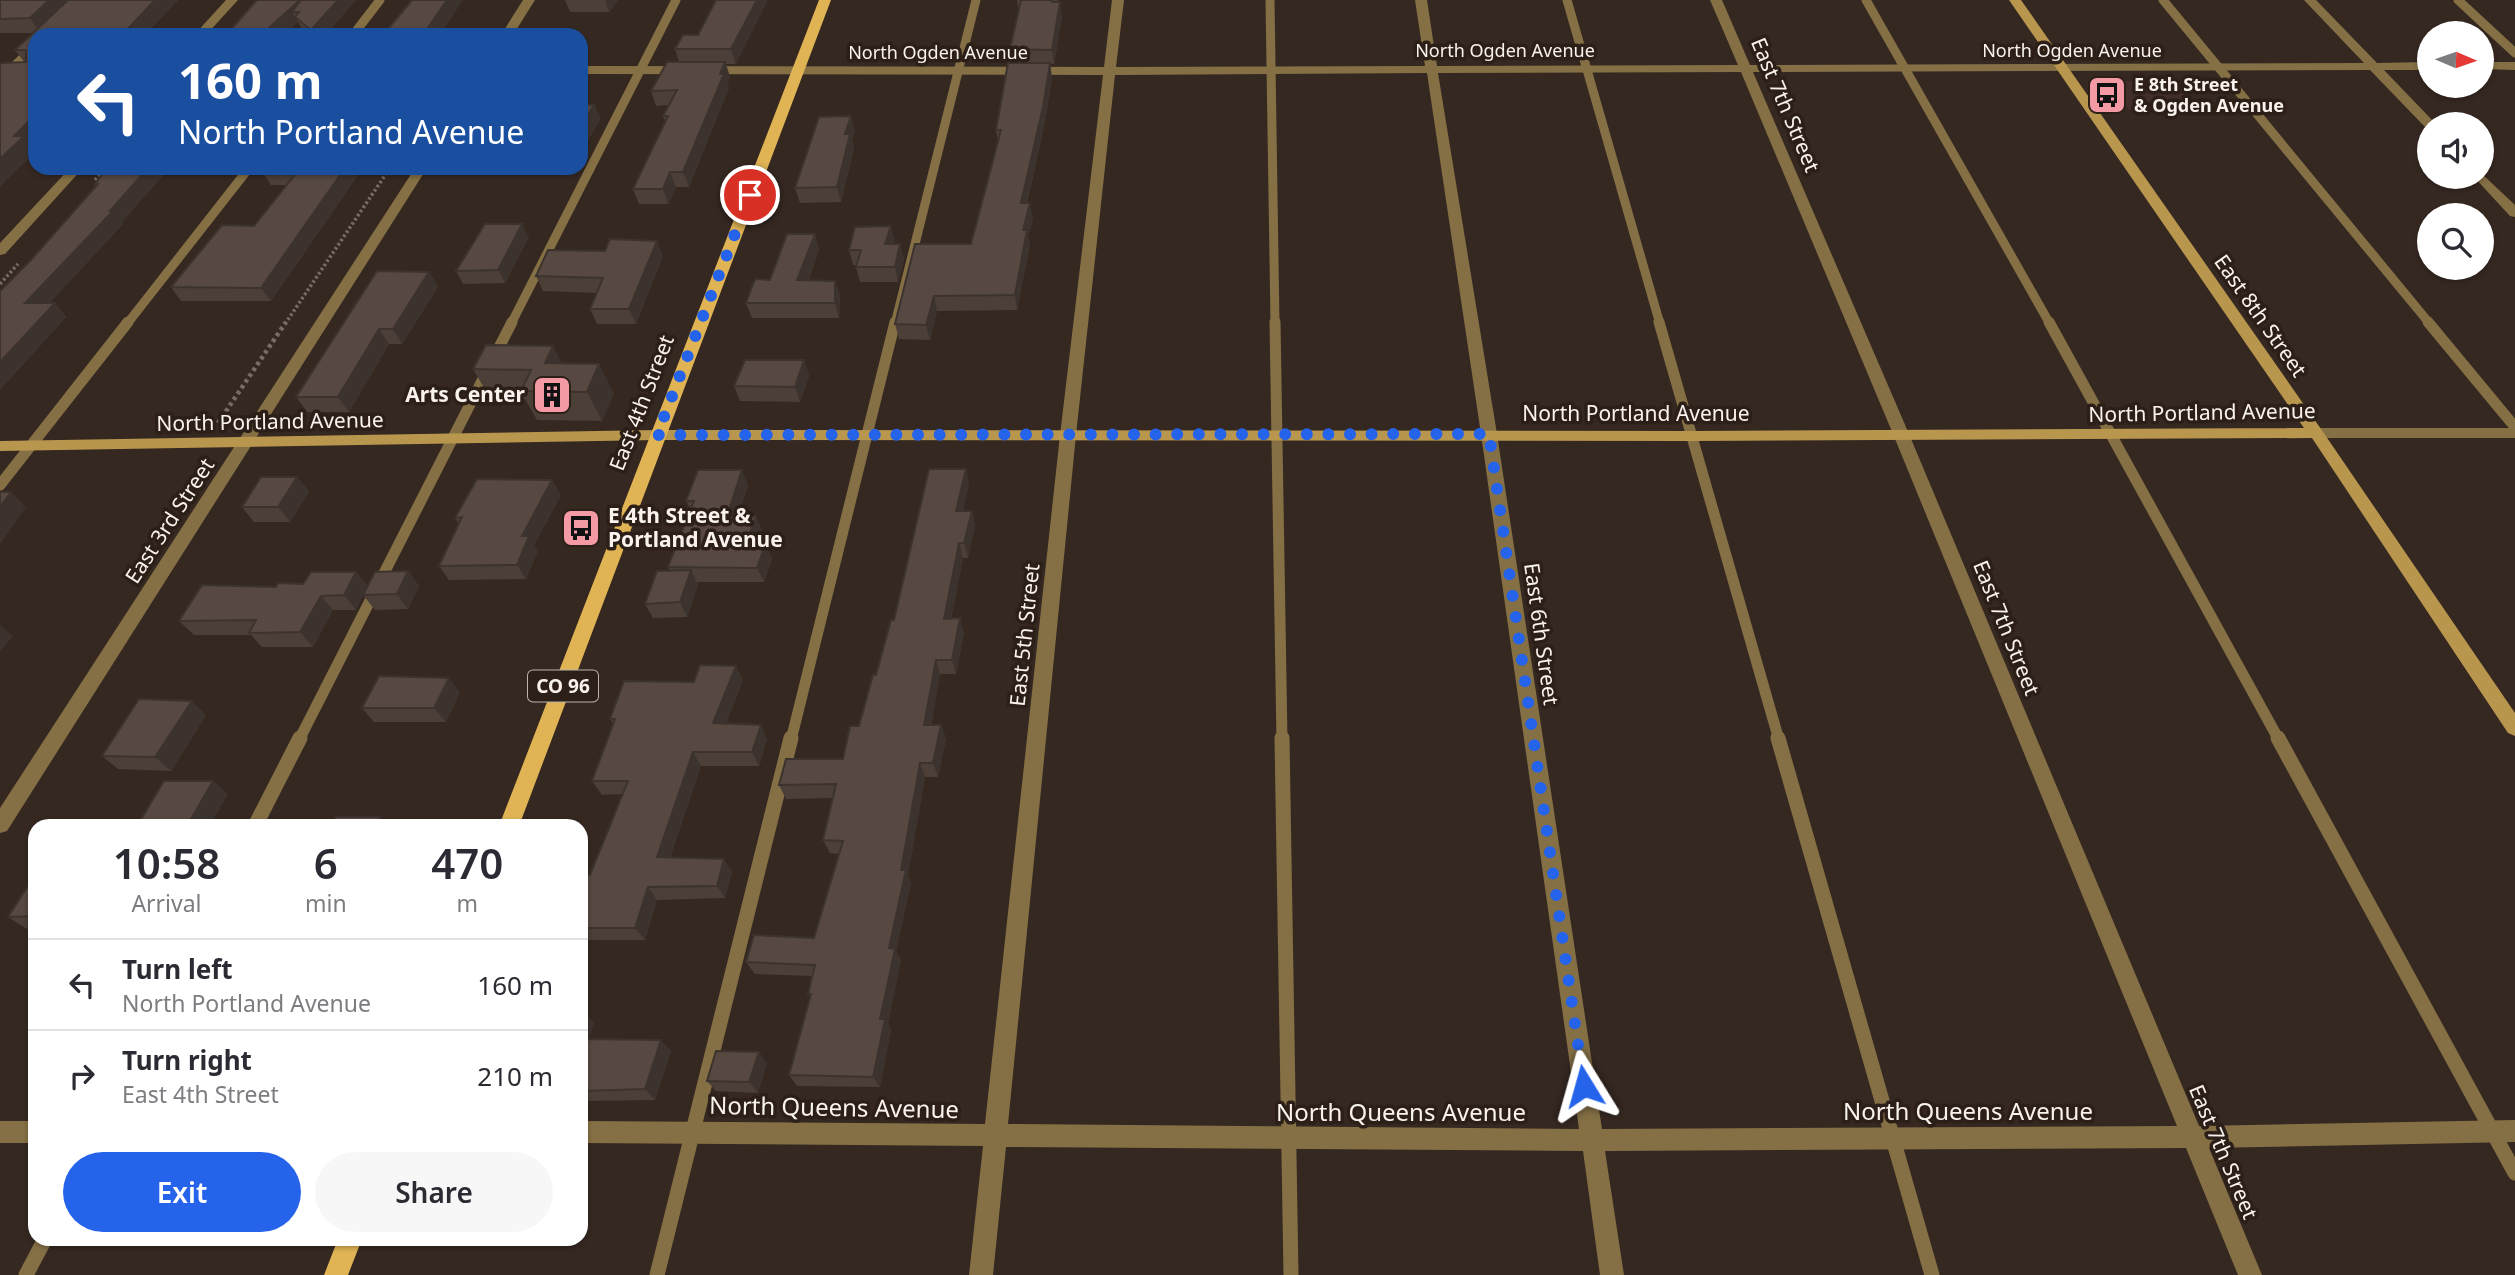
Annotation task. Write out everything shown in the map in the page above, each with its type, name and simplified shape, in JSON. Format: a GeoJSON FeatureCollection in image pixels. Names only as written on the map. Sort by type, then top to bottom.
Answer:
{"type":"FeatureCollection","features":[{"type":"Feature","properties":{"kind":"main road","name":"East 4th Street"},"geometry":{"type":"LineString","coordinates":[[512,819],[825,0]]}},
{"type":"Feature","properties":{"kind":"main road"},"geometry":{"type":"LineString","coordinates":[[336,1275],[347,1246]]}},
{"type":"Feature","properties":{"kind":"street"},"geometry":{"type":"LineString","coordinates":[[206,28],[232,0]]}},
{"type":"Feature","properties":{"kind":"street"},"geometry":{"type":"LineString","coordinates":[[511,28],[529,0]]}},
{"type":"Feature","properties":{"kind":"street","name":"East 5th Street"},"geometry":{"type":"LineString","coordinates":[[981,1275],[1068,435],[1118,0]]}},
{"type":"Feature","properties":{"kind":"street","name":"East 6th Street"},"geometry":{"type":"LineString","coordinates":[[1421,0],[1489,434],[1612,1275]]}},
{"type":"Feature","properties":{"kind":"street","name":"East 7th Street"},"geometry":{"type":"LineString","coordinates":[[1716,0],[1901,434],[2250,1275]]}},
{"type":"Feature","properties":{"kind":"street","name":"East 8th Street"},"geometry":{"type":"LineString","coordinates":[[2015,0],[2316,433],[2515,728]]}},
{"type":"Feature","properties":{"kind":"street"},"geometry":{"type":"LineString","coordinates":[[2310,0],[2417,112]]}},
{"type":"Feature","properties":{"kind":"street","name":"North Ogden Avenue"},"geometry":{"type":"LineString","coordinates":[[588,70],[2062,69],[2417,66]]}},
{"type":"Feature","properties":{"kind":"street"},"geometry":{"type":"LineString","coordinates":[[2494,66],[2515,66]]}},
{"type":"Feature","properties":{"kind":"street"},"geometry":{"type":"LineString","coordinates":[[0,251],[71,175]]}},
{"type":"Feature","properties":{"kind":"street","name":"East 3rd Street"},"geometry":{"type":"LineString","coordinates":[[0,825],[417,175]]}},
{"type":"Feature","properties":{"kind":"street"},"geometry":{"type":"LineString","coordinates":[[2492,189],[2515,213]]}},
{"type":"Feature","properties":{"kind":"street","name":"North Portland Avenue"},"geometry":{"type":"LineString","coordinates":[[0,446],[657,435],[2114,436],[2515,433]]}},
{"type":"Feature","properties":{"kind":"street","name":"North Queens Avenue"},"geometry":{"type":"LineString","coordinates":[[588,1132],[1592,1140],[2192,1137],[2515,1131]]}},
{"type":"Feature","properties":{"kind":"street"},"geometry":{"type":"LineString","coordinates":[[0,1132],[28,1132]]}},
{"type":"Feature","properties":{"kind":"lane"},"geometry":{"type":"LineString","coordinates":[[358,28],[380,0]]}},
{"type":"Feature","properties":{"kind":"lane"},"geometry":{"type":"LineString","coordinates":[[588,171],[676,0]]}},
{"type":"Feature","properties":{"kind":"lane"},"geometry":{"type":"LineString","coordinates":[[657,1275],[976,0]]}},
{"type":"Feature","properties":{"kind":"lane"},"geometry":{"type":"LineString","coordinates":[[1270,0],[1290,1275]]}},
{"type":"Feature","properties":{"kind":"lane"},"geometry":{"type":"LineString","coordinates":[[1567,0],[1933,1275]]}},
{"type":"Feature","properties":{"kind":"lane"},"geometry":{"type":"LineString","coordinates":[[1866,0],[2114,436],[2515,1173]]}},
{"type":"Feature","properties":{"kind":"lane"},"geometry":{"type":"LineString","coordinates":[[2163,0],[2515,427]]}},
{"type":"Feature","properties":{"kind":"lane"},"geometry":{"type":"LineString","coordinates":[[2458,0],[2515,53]]}},
{"type":"Feature","properties":{"kind":"lane"},"geometry":{"type":"LineString","coordinates":[[8,74],[28,53]]}},
{"type":"Feature","properties":{"kind":"lane"},"geometry":{"type":"LineString","coordinates":[[0,485],[243,175]]}},
{"type":"Feature","properties":{"kind":"lane"},"geometry":{"type":"LineString","coordinates":[[259,819],[586,175]]}},
{"type":"Feature","properties":{"kind":"lane"},"geometry":{"type":"LineString","coordinates":[[26,1275],[41,1246]]}},
{"type":"Feature","properties":{"kind":"path"},"geometry":{"type":"LineString","coordinates":[[218,423],[385,175]]}},
{"type":"Feature","properties":{"kind":"shaded area"},"geometry":{"type":"Polygon","coordinates":[[[2109,81],[2177,81],[2199,110],[2129,110],[2109,81]]]}},
{"type":"Feature","properties":{"kind":"building"},"geometry":{"type":"Polygon","coordinates":[[[0,0],[49,0],[30,18],[0,19],[0,0]]]}},
{"type":"Feature","properties":{"kind":"building"},"geometry":{"type":"Polygon","coordinates":[[[68,0],[155,0],[129,28],[38,28],[68,0]]]}},
{"type":"Feature","properties":{"kind":"building"},"geometry":{"type":"Polygon","coordinates":[[[257,0],[300,0],[269,28],[232,28],[257,0]]]}},
{"type":"Feature","properties":{"kind":"building"},"geometry":{"type":"Polygon","coordinates":[[[301,0],[338,0],[313,28],[309,28],[295,17],[299,12],[292,12],[301,0]]]}},
{"type":"Feature","properties":{"kind":"building"},"geometry":{"type":"Polygon","coordinates":[[[412,0],[447,0],[428,28],[389,28],[412,0]]]}},
{"type":"Feature","properties":{"kind":"building"},"geometry":{"type":"Polygon","coordinates":[[[716,0],[757,0],[731,49],[675,49],[683,35],[698,35],[716,0]]]}},
{"type":"Feature","properties":{"kind":"building"},"geometry":{"type":"Polygon","coordinates":[[[1021,0],[1060,2],[1052,50],[1010,49],[1021,0]]]}},
{"type":"Feature","properties":{"kind":"building"},"geometry":{"type":"Polygon","coordinates":[[[28,38],[28,122],[14,136],[24,136],[0,159],[0,64],[26,62],[26,50],[15,50],[28,38]]]}},
{"type":"Feature","properties":{"kind":"building"},"geometry":{"type":"Polygon","coordinates":[[[667,62],[725,62],[720,74],[724,74],[683,172],[670,172],[663,189],[633,189],[668,116],[663,116],[677,90],[651,91],[667,62]]]}},
{"type":"Feature","properties":{"kind":"building"},"geometry":{"type":"Polygon","coordinates":[[[1008,63],[1050,63],[1021,203],[1030,203],[1023,230],[1027,230],[1015,295],[934,296],[926,325],[895,324],[915,244],[971,244],[1001,130],[996,130],[1008,63]]]}},
{"type":"Feature","properties":{"kind":"building"},"geometry":{"type":"Polygon","coordinates":[[[588,105],[594,105],[588,115],[588,105]]]}},
{"type":"Feature","properties":{"kind":"building"},"geometry":{"type":"Polygon","coordinates":[[[851,116],[845,134],[850,134],[837,187],[795,188],[819,117],[851,116]]]}},
{"type":"Feature","properties":{"kind":"building"},"geometry":{"type":"Polygon","coordinates":[[[102,175],[142,175],[110,211],[113,211],[25,303],[55,303],[0,362],[0,291],[98,184],[95,184],[102,175]]]}},
{"type":"Feature","properties":{"kind":"building"},"geometry":{"type":"Polygon","coordinates":[[[295,175],[340,175],[261,288],[171,287],[222,225],[254,226],[295,175]]]}},
{"type":"Feature","properties":{"kind":"building"},"geometry":{"type":"Polygon","coordinates":[[[485,224],[522,224],[498,270],[456,271],[485,224]]]}},
{"type":"Feature","properties":{"kind":"building"},"geometry":{"type":"Polygon","coordinates":[[[891,226],[885,244],[900,244],[895,267],[856,267],[861,250],[849,250],[855,227],[891,226]]]}},
{"type":"Feature","properties":{"kind":"building"},"geometry":{"type":"Polygon","coordinates":[[[787,234],[815,234],[797,280],[835,281],[835,303],[746,303],[755,279],[770,280],[787,234]]]}},
{"type":"Feature","properties":{"kind":"building"},"geometry":{"type":"Polygon","coordinates":[[[610,239],[657,241],[629,309],[590,309],[603,278],[536,276],[548,250],[605,251],[610,239]]]}},
{"type":"Feature","properties":{"kind":"building"},"geometry":{"type":"Polygon","coordinates":[[[377,271],[429,272],[393,329],[379,329],[338,397],[296,397],[377,271]]]}},
{"type":"Feature","properties":{"kind":"building"},"geometry":{"type":"Polygon","coordinates":[[[486,345],[553,346],[545,363],[599,364],[587,392],[521,391],[531,370],[473,369],[486,345]]]}},
{"type":"Feature","properties":{"kind":"building"},"geometry":{"type":"Polygon","coordinates":[[[745,360],[804,360],[795,387],[734,386],[745,360]]]}},
{"type":"Feature","properties":{"kind":"building"},"geometry":{"type":"Polygon","coordinates":[[[929,469],[966,469],[956,511],[972,511],[964,543],[959,543],[944,619],[960,618],[952,660],[936,660],[924,725],[941,725],[933,763],[920,763],[901,870],[906,870],[889,948],[895,949],[880,1019],[885,1019],[873,1077],[789,1075],[811,994],[808,994],[815,965],[746,962],[754,935],[814,938],[843,841],[823,840],[836,784],[779,785],[786,759],[843,759],[850,726],[859,726],[891,620],[894,620],[929,469]]]}},
{"type":"Feature","properties":{"kind":"building"},"geometry":{"type":"Polygon","coordinates":[[[698,470],[742,470],[727,516],[756,516],[746,544],[765,545],[757,568],[668,567],[694,501],[686,501],[698,470]]]}},
{"type":"Feature","properties":{"kind":"building"},"geometry":{"type":"Polygon","coordinates":[[[261,477],[297,477],[278,507],[242,507],[261,477]]]}},
{"type":"Feature","properties":{"kind":"building"},"geometry":{"type":"Polygon","coordinates":[[[477,479],[552,480],[522,536],[529,536],[517,565],[439,566],[462,517],[455,518],[477,479]]]}},
{"type":"Feature","properties":{"kind":"building"},"geometry":{"type":"Polygon","coordinates":[[[0,492],[11,492],[0,507],[0,492]]]}},
{"type":"Feature","properties":{"kind":"building"},"geometry":{"type":"Polygon","coordinates":[[[691,570],[680,602],[645,604],[657,571],[691,570]]]}},
{"type":"Feature","properties":{"kind":"building"},"geometry":{"type":"Polygon","coordinates":[[[408,571],[397,594],[363,595],[375,572],[408,571]]]}},
{"type":"Feature","properties":{"kind":"building"},"geometry":{"type":"Polygon","coordinates":[[[311,572],[356,572],[344,595],[321,596],[300,632],[249,633],[256,620],[179,621],[202,585],[276,587],[278,583],[303,584],[311,572]]]}},
{"type":"Feature","properties":{"kind":"building"},"geometry":{"type":"Polygon","coordinates":[[[700,665],[736,666],[713,723],[761,725],[752,752],[693,752],[657,857],[724,859],[717,886],[648,887],[635,928],[588,928],[588,875],[628,781],[592,781],[615,719],[610,719],[624,681],[694,682],[700,665]]]}},
{"type":"Feature","properties":{"kind":"building"},"geometry":{"type":"Polygon","coordinates":[[[379,676],[449,678],[434,708],[362,708],[379,676]]]}},
{"type":"Feature","properties":{"kind":"building"},"geometry":{"type":"Polygon","coordinates":[[[139,699],[192,701],[155,757],[102,756],[139,699]]]}},
{"type":"Feature","properties":{"kind":"building"},"geometry":{"type":"Polygon","coordinates":[[[164,781],[213,781],[191,819],[141,819],[164,781]]]}},
{"type":"Feature","properties":{"kind":"building"},"geometry":{"type":"Polygon","coordinates":[[[336,817],[380,817],[379,819],[335,819],[336,817]]]}},
{"type":"Feature","properties":{"kind":"building"},"geometry":{"type":"Polygon","coordinates":[[[28,886],[28,916],[8,917],[28,886]]]}},
{"type":"Feature","properties":{"kind":"building"},"geometry":{"type":"Polygon","coordinates":[[[588,1039],[661,1040],[645,1089],[588,1091],[588,1039]]]}},
{"type":"Feature","properties":{"kind":"building"},"geometry":{"type":"Polygon","coordinates":[[[716,1051],[759,1052],[749,1082],[707,1081],[716,1051]]]}},
{"type":"Feature","properties":{"kind":"place","name":"E 8th Street & Ogden Avenue"},"geometry":{"type":"Point","coordinates":[2107,95]}},
{"type":"Feature","properties":{"kind":"place","name":"Arts Center"},"geometry":{"type":"Point","coordinates":[552,395]}},
{"type":"Feature","properties":{"kind":"place","name":"E 4th Street & Portland Avenue"},"geometry":{"type":"Point","coordinates":[581,528]}},
{"type":"Feature","properties":{"kind":"route"},"geometry":{"type":"LineString","coordinates":[[750,195],[657,435],[1489,434],[1584,1086]]}}]}
